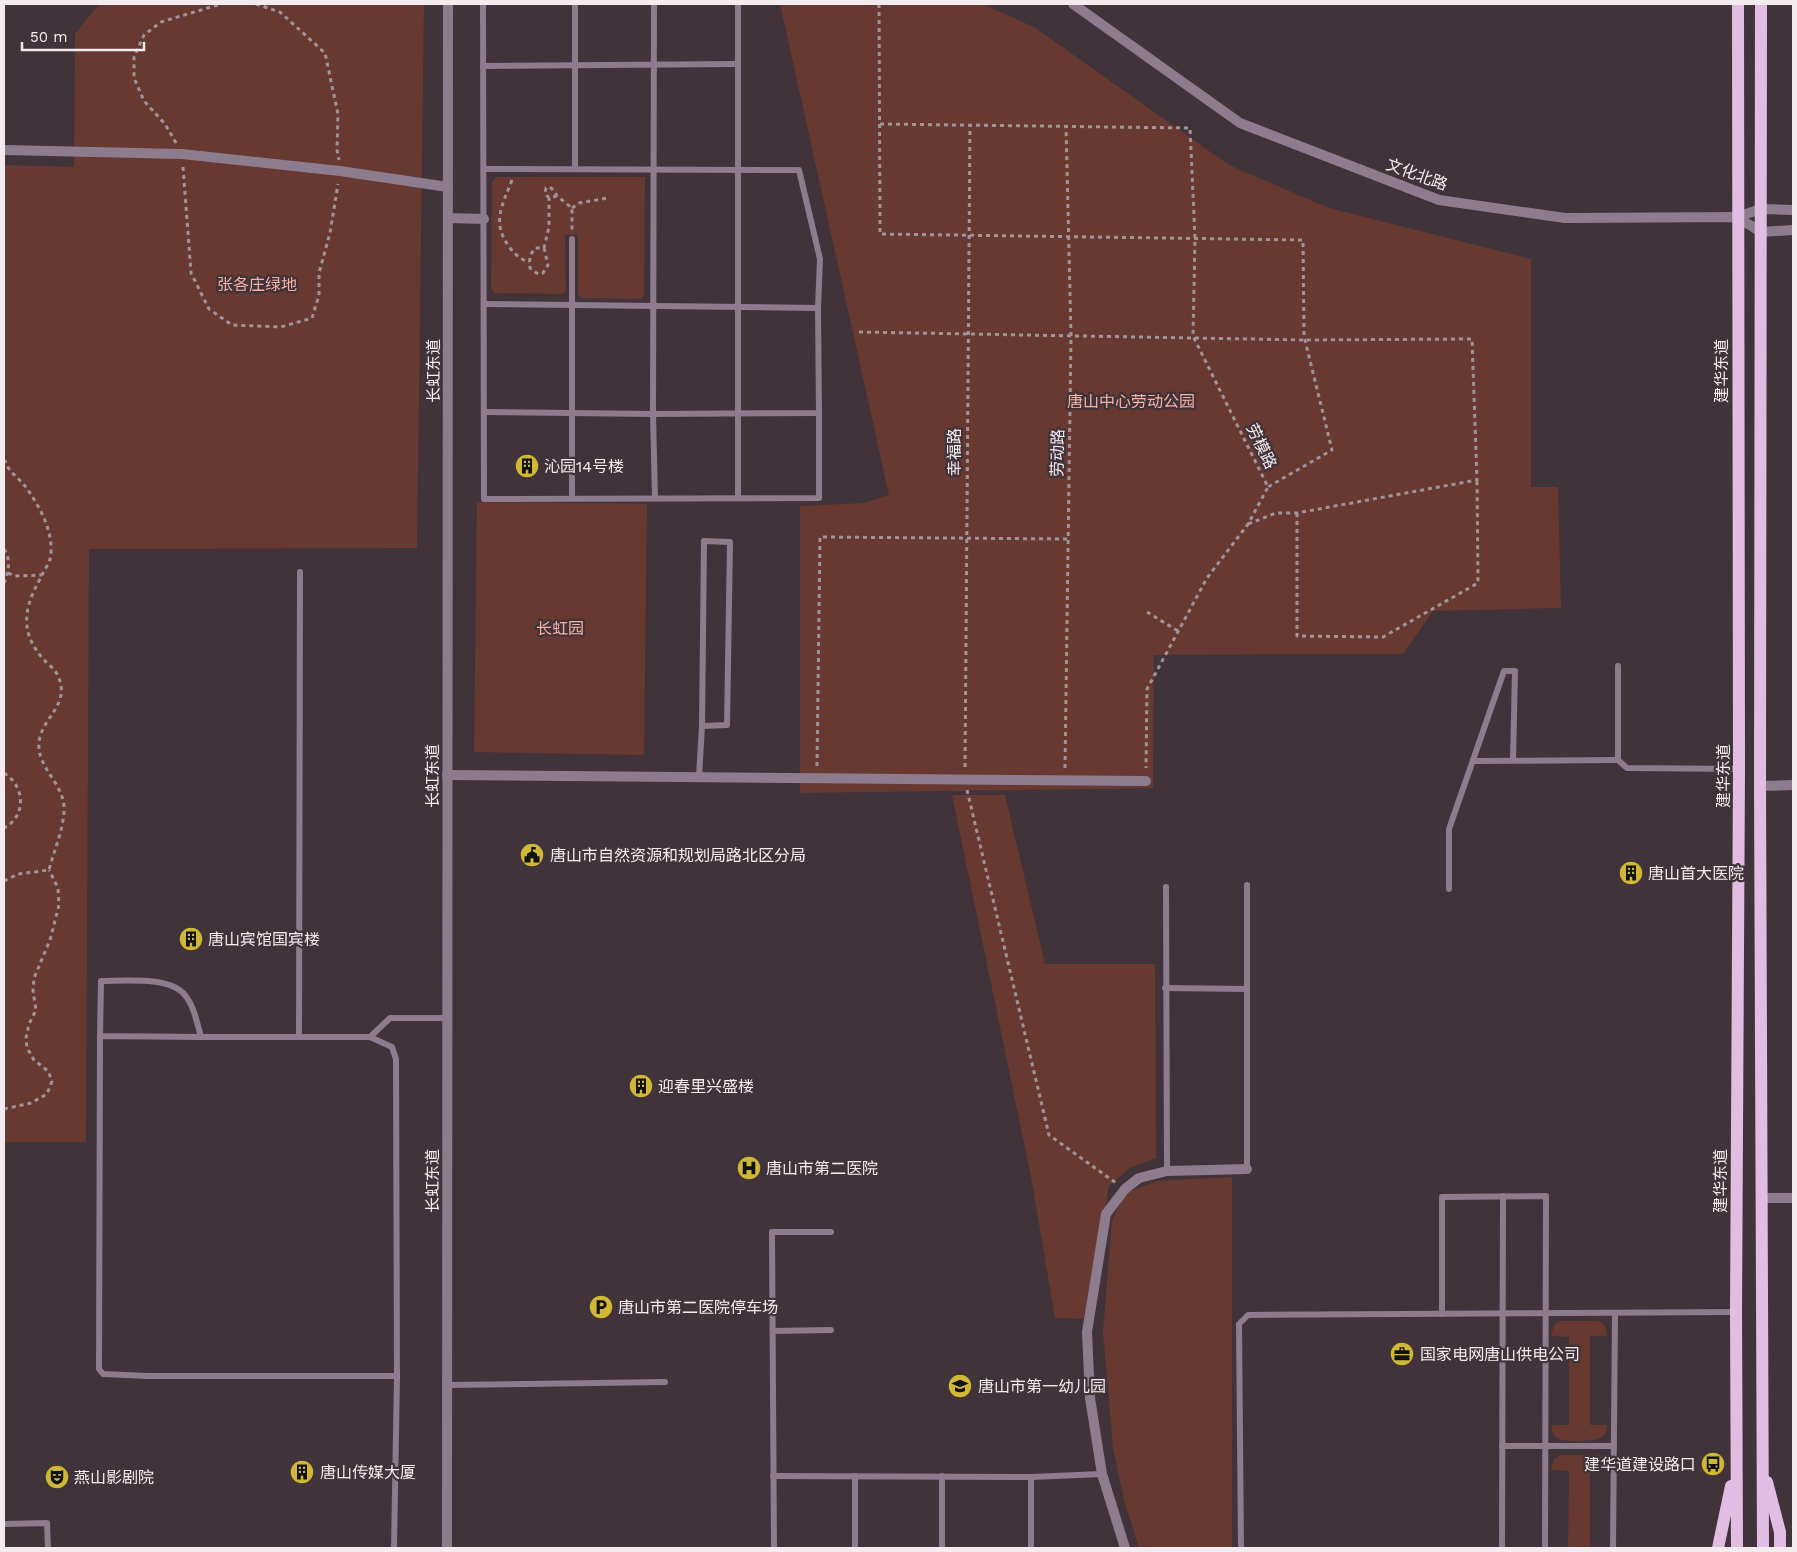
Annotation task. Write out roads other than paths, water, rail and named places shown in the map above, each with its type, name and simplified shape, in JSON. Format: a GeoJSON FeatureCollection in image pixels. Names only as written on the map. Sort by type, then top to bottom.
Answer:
{"type":"FeatureCollection","features":[{"type":"Feature","properties":{"kind":"main road","name":"建华东道"},"geometry":{"type":"LineString","coordinates":[[1737,1548],[1738,4]]}},
{"type":"Feature","properties":{"kind":"main road"},"geometry":{"type":"LineString","coordinates":[[1760,4],[1760,786],[1763,1548]]}},
{"type":"Feature","properties":{"kind":"main road"},"geometry":{"type":"LineString","coordinates":[[1718,1548],[1736,1462]]}},
{"type":"Feature","properties":{"kind":"main road"},"geometry":{"type":"LineString","coordinates":[[1762,1462],[1780,1532],[1780,1548]]}},
{"type":"Feature","properties":{"kind":"street","name":"长虹东道"},"geometry":{"type":"LineString","coordinates":[[446,1548],[448,4]]}},
{"type":"Feature","properties":{"kind":"street","name":"文化北路"},"geometry":{"type":"LineString","coordinates":[[1072,4],[1240,122],[1439,200],[1565,218],[1737,217]]}},
{"type":"Feature","properties":{"kind":"street"},"geometry":{"type":"LineString","coordinates":[[4,150],[182,154],[340,172],[448,187]]}},
{"type":"Feature","properties":{"kind":"street"},"geometry":{"type":"LineString","coordinates":[[1737,217],[1761,209],[1793,210]]}},
{"type":"Feature","properties":{"kind":"street"},"geometry":{"type":"LineString","coordinates":[[1737,217],[1761,232],[1793,230]]}},
{"type":"Feature","properties":{"kind":"street"},"geometry":{"type":"LineString","coordinates":[[448,218],[484,218]]}},
{"type":"Feature","properties":{"kind":"street"},"geometry":{"type":"LineString","coordinates":[[447,775],[1146,781]]}},
{"type":"Feature","properties":{"kind":"street"},"geometry":{"type":"LineString","coordinates":[[1760,786],[1793,785]]}},
{"type":"Feature","properties":{"kind":"street"},"geometry":{"type":"LineString","coordinates":[[1125,1548],[1102,1474],[1090,1398],[1087,1332],[1106,1214],[1125,1189],[1139,1178],[1167,1170],[1246,1169]]}},
{"type":"Feature","properties":{"kind":"street"},"geometry":{"type":"LineString","coordinates":[[1763,1198],[1793,1198]]}},
{"type":"Feature","properties":{"kind":"lane"},"geometry":{"type":"LineString","coordinates":[[483,4],[484,499],[819,498],[818,308],[820,260],[799,170],[484,169]]}},
{"type":"Feature","properties":{"kind":"lane"},"geometry":{"type":"LineString","coordinates":[[575,4],[575,169]]}},
{"type":"Feature","properties":{"kind":"lane"},"geometry":{"type":"LineString","coordinates":[[654,4],[653,414],[655,498]]}},
{"type":"Feature","properties":{"kind":"lane"},"geometry":{"type":"LineString","coordinates":[[738,4],[738,498]]}},
{"type":"Feature","properties":{"kind":"lane"},"geometry":{"type":"LineString","coordinates":[[483,66],[738,64]]}},
{"type":"Feature","properties":{"kind":"lane"},"geometry":{"type":"LineString","coordinates":[[572,239],[572,498]]}},
{"type":"Feature","properties":{"kind":"lane"},"geometry":{"type":"LineString","coordinates":[[484,304],[818,308]]}},
{"type":"Feature","properties":{"kind":"lane"},"geometry":{"type":"LineString","coordinates":[[484,412],[819,413]]}},
{"type":"Feature","properties":{"kind":"lane"},"geometry":{"type":"LineString","coordinates":[[699,777],[702,726],[704,541],[730,542],[727,725],[702,726]]}},
{"type":"Feature","properties":{"kind":"lane"},"geometry":{"type":"LineString","coordinates":[[299,1037],[300,572]]}},
{"type":"Feature","properties":{"kind":"lane"},"geometry":{"type":"LineString","coordinates":[[1618,666],[1618,760],[1626,768],[1739,769]]}},
{"type":"Feature","properties":{"kind":"lane"},"geometry":{"type":"LineString","coordinates":[[1449,889],[1449,829],[1504,671],[1515,671],[1513,760]]}},
{"type":"Feature","properties":{"kind":"lane"},"geometry":{"type":"LineString","coordinates":[[1473,762],[1618,760]]}},
{"type":"Feature","properties":{"kind":"lane"},"geometry":{"type":"LineString","coordinates":[[1246,1169],[1247,885]]}},
{"type":"Feature","properties":{"kind":"lane"},"geometry":{"type":"LineString","coordinates":[[1166,887],[1167,1170]]}},
{"type":"Feature","properties":{"kind":"lane"},"geometry":{"type":"LineString","coordinates":[[201,1037],[195,1014],[184,993],[163,981],[101,981],[99,1369],[102,1374],[147,1376],[397,1376]]}},
{"type":"Feature","properties":{"kind":"lane"},"geometry":{"type":"LineString","coordinates":[[1165,988],[1246,989]]}},
{"type":"Feature","properties":{"kind":"lane"},"geometry":{"type":"LineString","coordinates":[[370,1037],[390,1018],[447,1018]]}},
{"type":"Feature","properties":{"kind":"lane"},"geometry":{"type":"LineString","coordinates":[[100,1036],[370,1037],[392,1047],[396,1059],[397,1376],[394,1548]]}},
{"type":"Feature","properties":{"kind":"lane"},"geometry":{"type":"LineString","coordinates":[[1502,1548],[1504,1196]]}},
{"type":"Feature","properties":{"kind":"lane"},"geometry":{"type":"LineString","coordinates":[[1442,1314],[1442,1197],[1546,1196],[1545,1548]]}},
{"type":"Feature","properties":{"kind":"lane"},"geometry":{"type":"LineString","coordinates":[[774,1548],[772,1232],[831,1232]]}},
{"type":"Feature","properties":{"kind":"lane"},"geometry":{"type":"LineString","coordinates":[[1241,1548],[1239,1324],[1248,1315],[1736,1312]]}},
{"type":"Feature","properties":{"kind":"lane"},"geometry":{"type":"LineString","coordinates":[[1613,1548],[1615,1313]]}},
{"type":"Feature","properties":{"kind":"lane"},"geometry":{"type":"LineString","coordinates":[[773,1331],[831,1330]]}},
{"type":"Feature","properties":{"kind":"lane"},"geometry":{"type":"LineString","coordinates":[[447,1385],[665,1382]]}},
{"type":"Feature","properties":{"kind":"lane"},"geometry":{"type":"LineString","coordinates":[[1502,1446],[1614,1446]]}},
{"type":"Feature","properties":{"kind":"lane"},"geometry":{"type":"LineString","coordinates":[[773,1476],[1031,1477],[1102,1474]]}},
{"type":"Feature","properties":{"kind":"lane"},"geometry":{"type":"LineString","coordinates":[[855,1476],[855,1548]]}},
{"type":"Feature","properties":{"kind":"lane"},"geometry":{"type":"LineString","coordinates":[[942,1476],[942,1548]]}},
{"type":"Feature","properties":{"kind":"lane"},"geometry":{"type":"LineString","coordinates":[[1031,1477],[1031,1548]]}},
{"type":"Feature","properties":{"kind":"lane"},"geometry":{"type":"LineString","coordinates":[[4,1524],[47,1524],[48,1548]]}},
{"type":"Feature","properties":{"kind":"place","name":"沁园14号楼"},"geometry":{"type":"Point","coordinates":[527,466]}},
{"type":"Feature","properties":{"kind":"place","name":"唐山市自然资源和规划局路北区分局"},"geometry":{"type":"Point","coordinates":[532,855]}},
{"type":"Feature","properties":{"kind":"place","name":"唐山首大医院"},"geometry":{"type":"Point","coordinates":[1631,873]}},
{"type":"Feature","properties":{"kind":"place","name":"唐山宾馆国宾楼"},"geometry":{"type":"Point","coordinates":[191,939]}},
{"type":"Feature","properties":{"kind":"place","name":"迎春里兴盛楼"},"geometry":{"type":"Point","coordinates":[641,1086]}},
{"type":"Feature","properties":{"kind":"place","name":"唐山市第二医院"},"geometry":{"type":"Point","coordinates":[749,1168]}},
{"type":"Feature","properties":{"kind":"place","name":"唐山市第二医院停车场"},"geometry":{"type":"Point","coordinates":[601,1307]}},
{"type":"Feature","properties":{"kind":"place","name":"国家电网唐山供电公司"},"geometry":{"type":"Point","coordinates":[1402,1354]}},
{"type":"Feature","properties":{"kind":"place","name":"唐山市第一幼儿园"},"geometry":{"type":"Point","coordinates":[960,1386]}},
{"type":"Feature","properties":{"kind":"place","name":"建华道建设路口"},"geometry":{"type":"Point","coordinates":[1713,1464]}},
{"type":"Feature","properties":{"kind":"place","name":"唐山传媒大厦"},"geometry":{"type":"Point","coordinates":[302,1472]}},
{"type":"Feature","properties":{"kind":"place","name":"燕山影剧院"},"geometry":{"type":"Point","coordinates":[57,1477]}},
{"type":"Feature","properties":{"kind":"park label","name":"张各庄绿地"},"geometry":{"type":"Point","coordinates":[257,284]}},
{"type":"Feature","properties":{"kind":"park label","name":"唐山中心劳动公园"},"geometry":{"type":"Point","coordinates":[1131,401]}},
{"type":"Feature","properties":{"kind":"park label","name":"长虹园"},"geometry":{"type":"Point","coordinates":[560,628]}}]}
